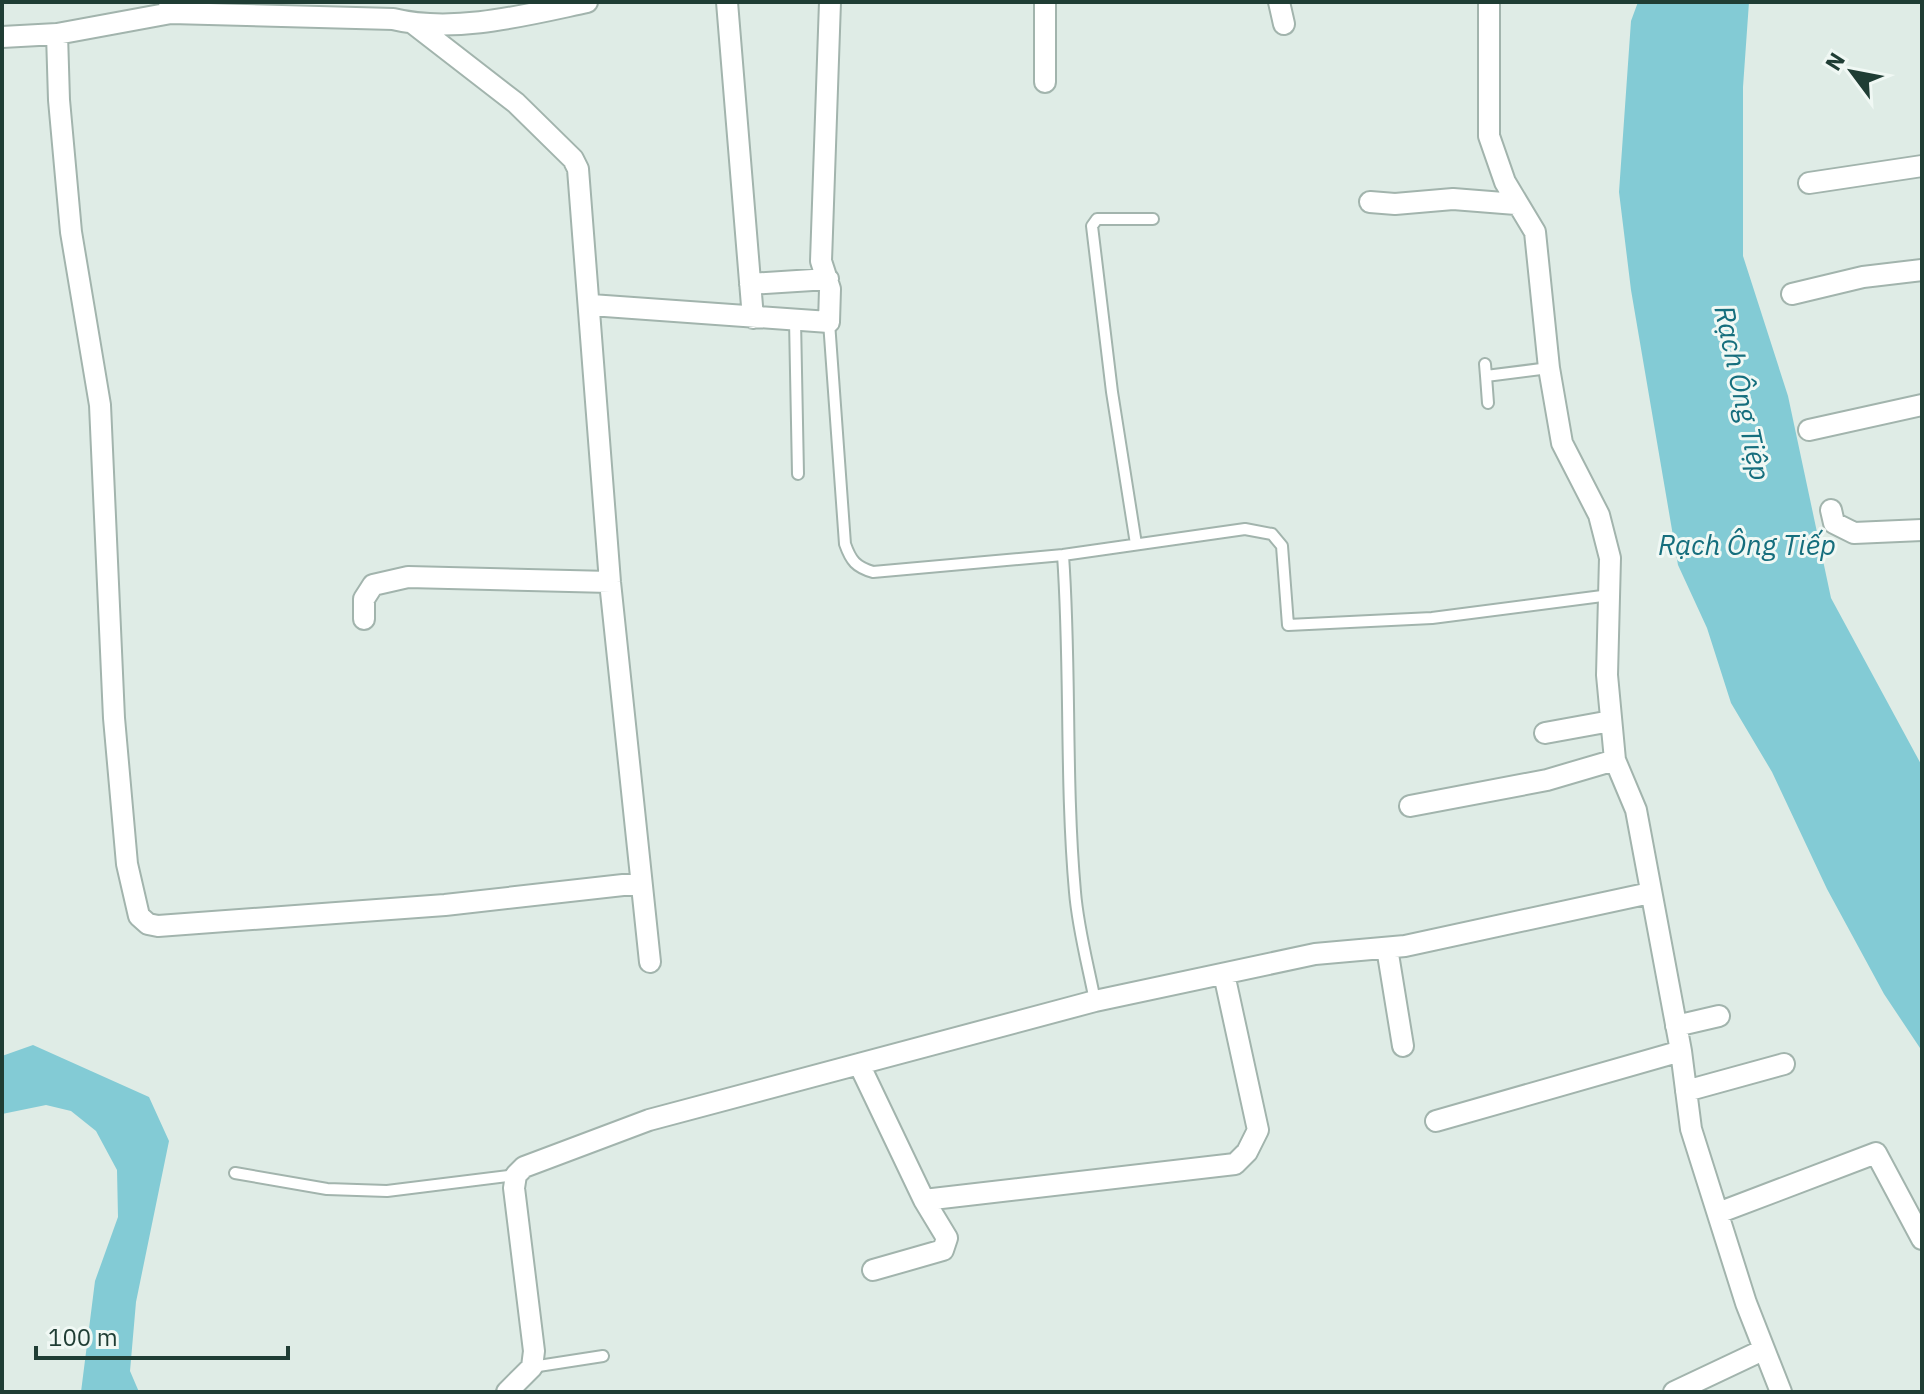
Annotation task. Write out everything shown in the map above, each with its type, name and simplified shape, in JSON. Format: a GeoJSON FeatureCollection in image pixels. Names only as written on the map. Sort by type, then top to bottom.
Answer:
{"type":"FeatureCollection","features":[{"type":"Feature","properties":{"kind":"street"},"geometry":{"type":"LineString","coordinates":[[2,37],[57,34],[170,8],[393,19],[414,24],[496,20],[587,2]]}},
{"type":"Feature","properties":{"kind":"street"},"geometry":{"type":"LineString","coordinates":[[727,2],[753,318]]}},
{"type":"Feature","properties":{"kind":"street"},"geometry":{"type":"LineString","coordinates":[[591,305],[829,322],[829,284],[821,261],[830,2]]}},
{"type":"Feature","properties":{"kind":"street"},"geometry":{"type":"LineString","coordinates":[[1045,2],[1045,82]]}},
{"type":"Feature","properties":{"kind":"street"},"geometry":{"type":"LineString","coordinates":[[1279,2],[1284,24]]}},
{"type":"Feature","properties":{"kind":"street"},"geometry":{"type":"LineString","coordinates":[[1489,2],[1492,29],[1489,136],[1516,204],[1532,221],[1549,368],[1562,443],[1599,515],[1610,558],[1607,675],[1615,760],[1636,810],[1681,1051],[1691,1129],[1763,1350],[1781,1392]]}},
{"type":"Feature","properties":{"kind":"street"},"geometry":{"type":"LineString","coordinates":[[414,24],[516,103],[573,159],[582,194],[610,582],[650,962]]}},
{"type":"Feature","properties":{"kind":"street"},"geometry":{"type":"LineString","coordinates":[[57,34],[59,100],[71,232],[100,405],[114,718],[127,864],[139,916],[148,924],[158,926],[445,905],[641,883]]}},
{"type":"Feature","properties":{"kind":"street"},"geometry":{"type":"LineString","coordinates":[[1809,183],[1922,166]]}},
{"type":"Feature","properties":{"kind":"street"},"geometry":{"type":"LineString","coordinates":[[1370,202],[1395,204],[1453,199],[1516,204]]}},
{"type":"Feature","properties":{"kind":"street"},"geometry":{"type":"LineString","coordinates":[[1792,294],[1863,277],[1922,270]]}},
{"type":"Feature","properties":{"kind":"street"},"geometry":{"type":"LineString","coordinates":[[750,284],[829,284]]}},
{"type":"Feature","properties":{"kind":"street"},"geometry":{"type":"LineString","coordinates":[[1809,430],[1922,405]]}},
{"type":"Feature","properties":{"kind":"street"},"geometry":{"type":"LineString","coordinates":[[1831,510],[1834,523],[1854,533],[1922,530]]}},
{"type":"Feature","properties":{"kind":"street"},"geometry":{"type":"LineString","coordinates":[[364,619],[364,599],[373,585],[408,577],[610,582]]}},
{"type":"Feature","properties":{"kind":"street"},"geometry":{"type":"LineString","coordinates":[[1545,733],[1611,721]]}},
{"type":"Feature","properties":{"kind":"street"},"geometry":{"type":"LineString","coordinates":[[1410,806],[1547,780],[1615,760]]}},
{"type":"Feature","properties":{"kind":"street"},"geometry":{"type":"LineString","coordinates":[[507,1392],[532,1367],[534,1351],[514,1188],[516,1175],[524,1167],[649,1120],[1095,1001],[1315,954],[1387,948],[1650,893]]}},
{"type":"Feature","properties":{"kind":"street"},"geometry":{"type":"LineString","coordinates":[[1387,948],[1403,1046]]}},
{"type":"Feature","properties":{"kind":"street"},"geometry":{"type":"LineString","coordinates":[[924,1200],[1235,1164],[1247,1152],[1258,1130],[1224,974]]}},
{"type":"Feature","properties":{"kind":"street"},"geometry":{"type":"LineString","coordinates":[[1676,1026],[1719,1016]]}},
{"type":"Feature","properties":{"kind":"street"},"geometry":{"type":"LineString","coordinates":[[1436,1121],[1681,1051]]}},
{"type":"Feature","properties":{"kind":"street"},"geometry":{"type":"LineString","coordinates":[[859,1064],[924,1200],[947,1238],[943,1250],[873,1270]]}},
{"type":"Feature","properties":{"kind":"street"},"geometry":{"type":"LineString","coordinates":[[1686,1091],[1784,1064]]}},
{"type":"Feature","properties":{"kind":"street"},"geometry":{"type":"LineString","coordinates":[[1718,1213],[1876,1153],[1922,1239]]}},
{"type":"Feature","properties":{"kind":"street"},"geometry":{"type":"LineString","coordinates":[[1674,1392],[1763,1350]]}},
{"type":"Feature","properties":{"kind":"lane"},"geometry":{"type":"LineString","coordinates":[[1136,544],[1092,226],[1097,219],[1153,219]]}},
{"type":"Feature","properties":{"kind":"lane"},"geometry":{"type":"LineString","coordinates":[[795,320],[798,474]]}},
{"type":"Feature","properties":{"kind":"lane"},"geometry":{"type":"LineString","coordinates":[[829,322],[845,544],[854,564],[873,572],[1063,555],[1245,529],[1272,534],[1282,546],[1288,625],[1432,618],[1610,595]]}},
{"type":"Feature","properties":{"kind":"lane"},"geometry":{"type":"LineString","coordinates":[[1485,364],[1488,403]]}},
{"type":"Feature","properties":{"kind":"lane"},"geometry":{"type":"LineString","coordinates":[[1486,376],[1549,368]]}},
{"type":"Feature","properties":{"kind":"lane"},"geometry":{"type":"LineString","coordinates":[[1063,555],[1069,644],[1066,707],[1075,895],[1095,1001]]}},
{"type":"Feature","properties":{"kind":"lane"},"geometry":{"type":"LineString","coordinates":[[235,1173],[327,1189],[387,1191],[516,1175]]}},
{"type":"Feature","properties":{"kind":"lane"},"geometry":{"type":"LineString","coordinates":[[532,1367],[603,1356]]}},
{"type":"Feature","properties":{"kind":"water","name":"Rạch Ông Tiếp"},"geometry":{"type":"Polygon","coordinates":[[[1638,2],[1749,2],[1743,87],[1743,256],[1788,396],[1831,598],[1922,766],[1922,1051],[1884,994],[1827,889],[1772,772],[1731,703],[1707,628],[1678,565],[1631,290],[1619,192],[1631,21],[1638,2]]]}},
{"type":"Feature","properties":{"kind":"water"},"geometry":{"type":"Polygon","coordinates":[[[33,1045],[149,1097],[169,1141],[136,1302],[130,1371],[139,1392],[81,1392],[95,1281],[118,1217],[117,1170],[96,1131],[71,1111],[46,1105],[2,1114],[2,1056],[33,1045]]]}},
{"type":"Feature","properties":{"kind":"water label","name":"Rạch Ông Tiệp"},"geometry":{"type":"Point","coordinates":[1743,393]}}]}
